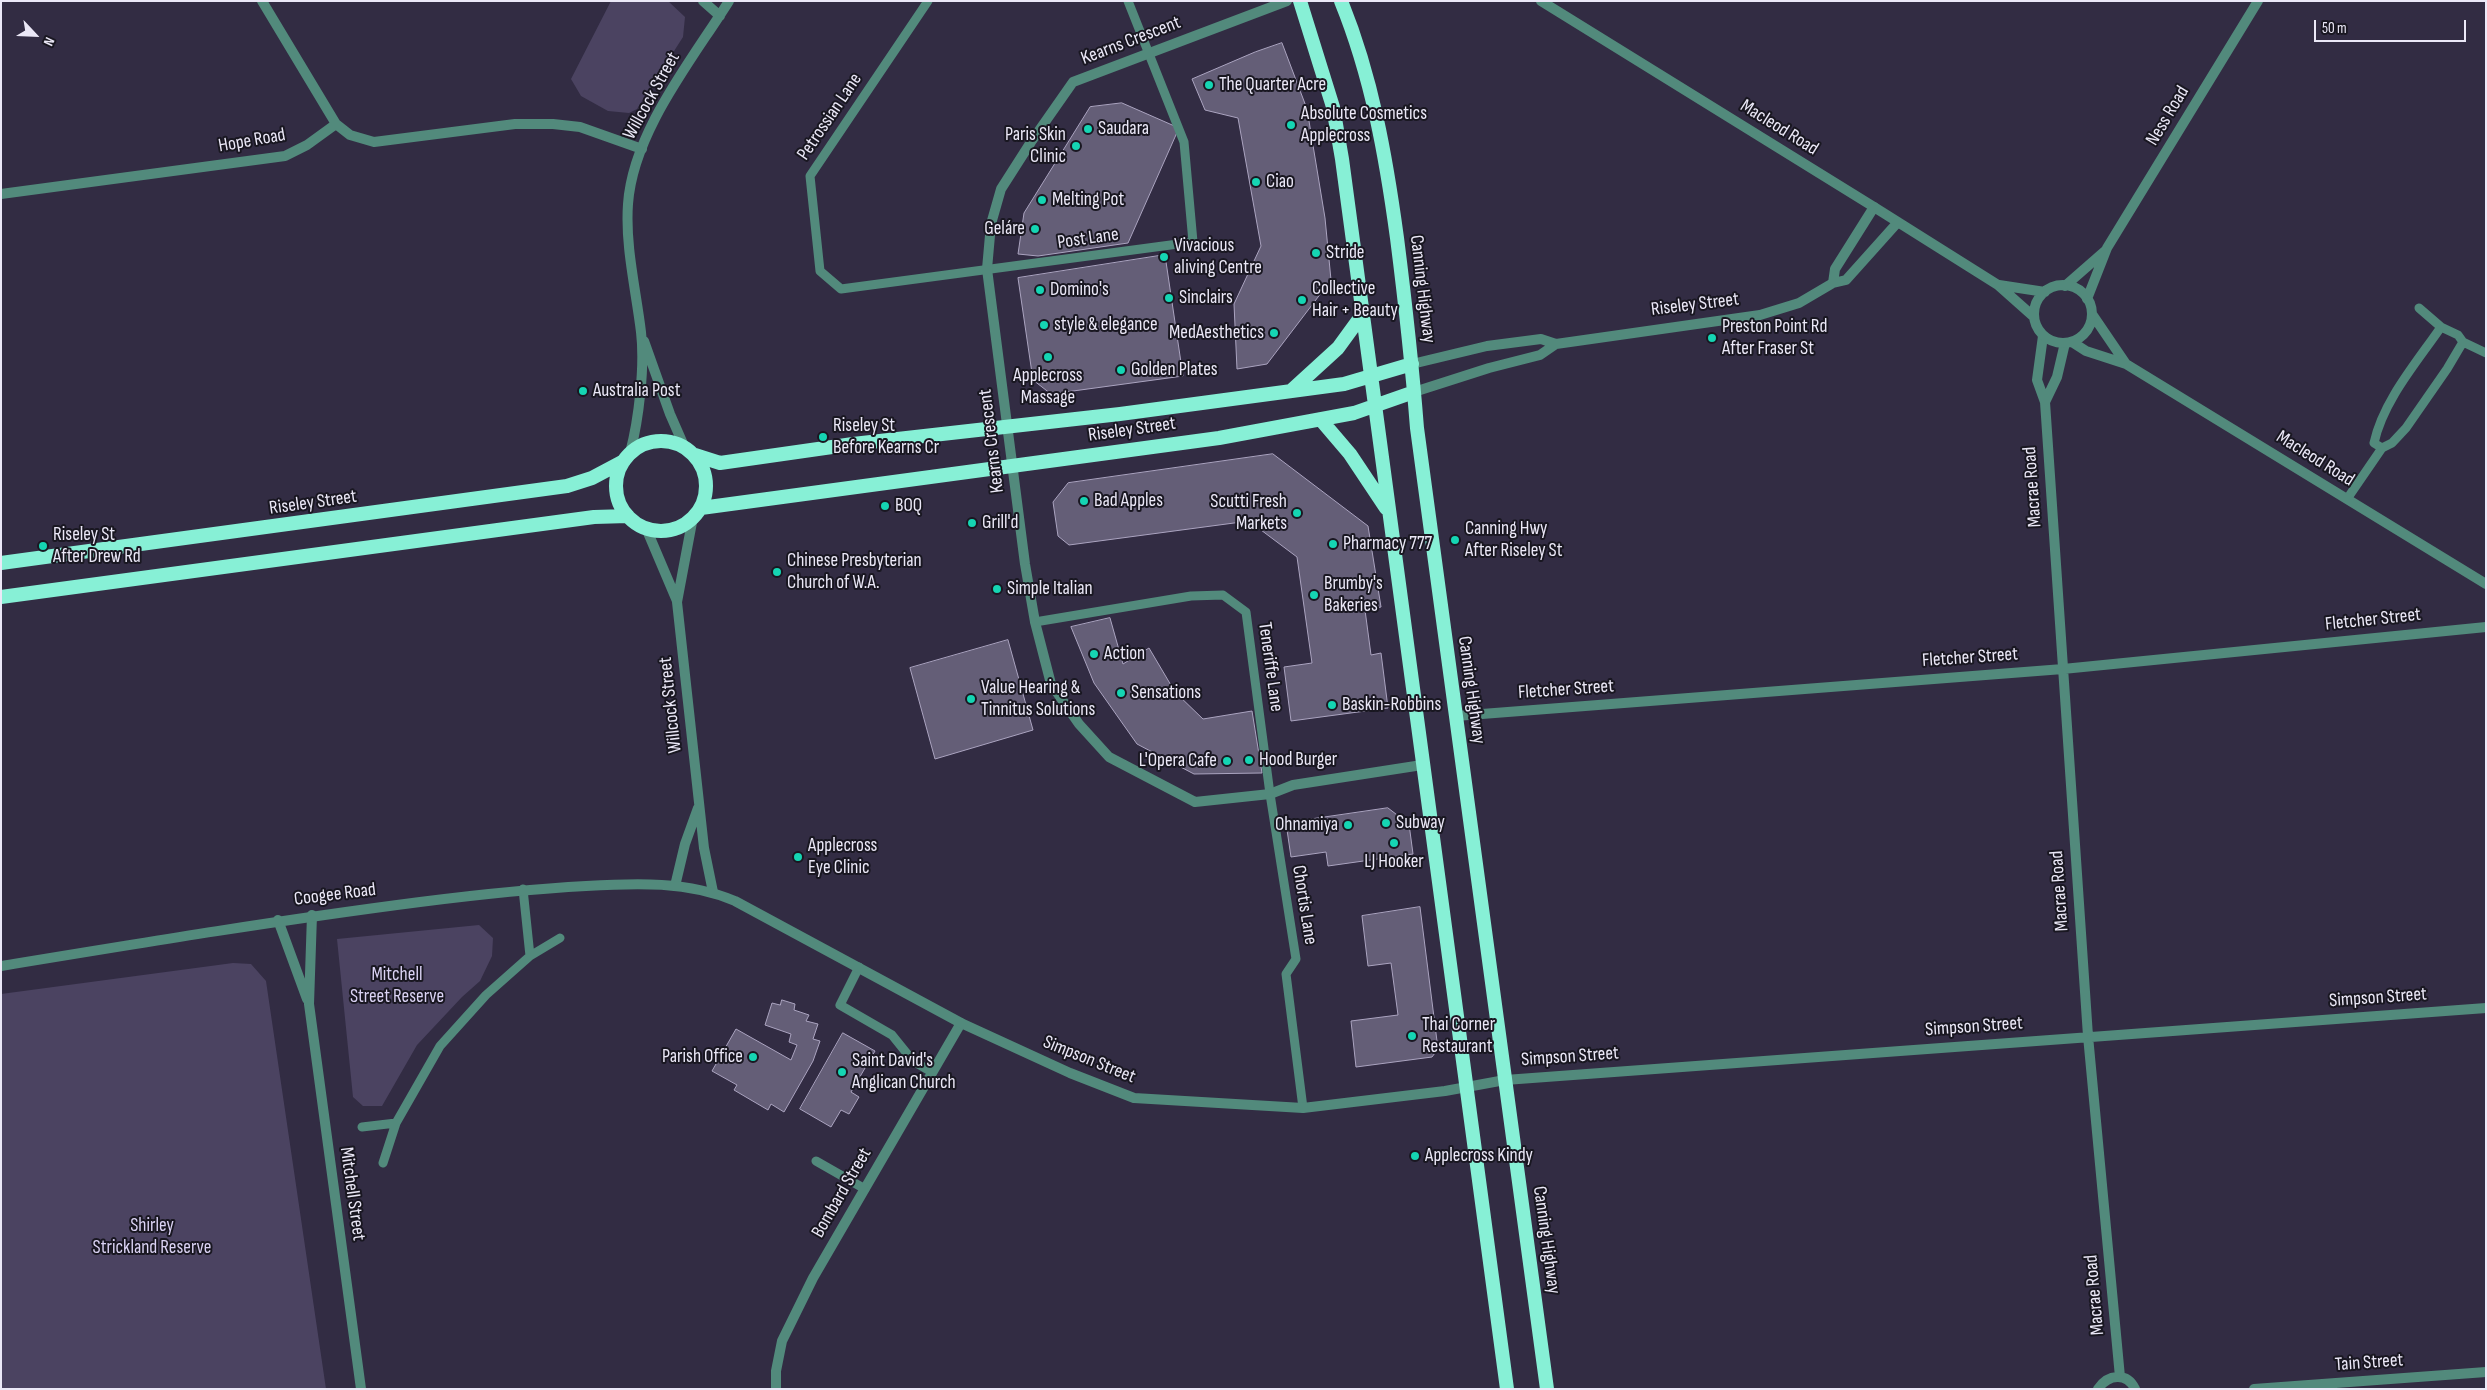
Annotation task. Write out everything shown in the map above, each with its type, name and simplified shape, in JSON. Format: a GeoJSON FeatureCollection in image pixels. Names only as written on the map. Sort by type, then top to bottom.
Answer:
{"type":"FeatureCollection","features":[{"type":"Feature","properties":{"kind":"highway"},"geometry":{"type":"LineString","coordinates":[[1300,1],[1333,108],[1342,158],[1465,1087],[1507,1389]]}},
{"type":"Feature","properties":{"kind":"highway","name":"Canning Highway"},"geometry":{"type":"LineString","coordinates":[[1343,2],[1363,60],[1377,117],[1389,183],[1456,716],[1547,1389]]}},
{"type":"Feature","properties":{"kind":"highway"},"geometry":{"type":"LineString","coordinates":[[1292,390],[1338,348],[1350,334],[1362,314]]}},
{"type":"Feature","properties":{"kind":"highway","name":"Riseley Street"},"geometry":{"type":"LineString","coordinates":[[695,455],[720,463],[853,444],[1008,427],[1344,384],[1412,364]]}},
{"type":"Feature","properties":{"kind":"highway","name":"Riseley Street"},"geometry":{"type":"LineString","coordinates":[[697,512],[1013,464],[1219,438],[1321,420],[1374,406],[1414,392]]}},
{"type":"Feature","properties":{"kind":"highway"},"geometry":{"type":"LineString","coordinates":[[1321,420],[1350,454],[1388,511]]}},
{"type":"Feature","properties":{"kind":"highway","name":"Riseley Street"},"geometry":{"type":"LineString","coordinates":[[1,563],[567,486],[592,478],[627,457],[640,446],[656,441],[675,442],[684,446],[695,455],[704,471],[706,489],[697,512],[678,528],[662,531],[646,528]]}},
{"type":"Feature","properties":{"kind":"highway"},"geometry":{"type":"LineString","coordinates":[[627,457],[617,478],[618,500],[628,516],[646,528]]}},
{"type":"Feature","properties":{"kind":"highway"},"geometry":{"type":"LineString","coordinates":[[1,597],[594,517],[628,516]]}},
{"type":"Feature","properties":{"kind":"street"},"geometry":{"type":"LineString","coordinates":[[262,1],[336,124],[350,135],[374,142],[515,124],[553,124],[580,127],[642,149]]}},
{"type":"Feature","properties":{"kind":"street"},"geometry":{"type":"LineString","coordinates":[[703,1],[720,16]]}},
{"type":"Feature","properties":{"kind":"street","name":"Willcock Street"},"geometry":{"type":"LineString","coordinates":[[627,457],[637,426],[642,335],[628,234],[628,203],[632,179],[642,149],[660,110],[729,1]]}},
{"type":"Feature","properties":{"kind":"street","name":"Kearns Crescent"},"geometry":{"type":"LineString","coordinates":[[1287,1],[1073,82],[1031,142],[1001,190],[991,224],[987,269],[1025,564],[1035,622],[1051,684],[1079,724],[1109,757],[1195,802],[1270,794],[1293,786],[1422,765]]}},
{"type":"Feature","properties":{"kind":"street","name":"Macleod Road"},"geometry":{"type":"LineString","coordinates":[[1541,1],[1998,285],[2034,317]]}},
{"type":"Feature","properties":{"kind":"street","name":"Ness Road"},"geometry":{"type":"LineString","coordinates":[[2087,299],[2107,248],[2258,1]]}},
{"type":"Feature","properties":{"kind":"street","name":"Hope Road"},"geometry":{"type":"LineString","coordinates":[[1,194],[285,156],[307,145],[336,124]]}},
{"type":"Feature","properties":{"kind":"street"},"geometry":{"type":"LineString","coordinates":[[1833,284],[1835,270],[1874,207]]}},
{"type":"Feature","properties":{"kind":"street","name":"Riseley Street"},"geometry":{"type":"LineString","coordinates":[[1414,392],[1481,370],[1540,355],[1556,344],[1760,315],[1799,303],[1833,284],[1846,280],[1898,222]]}},
{"type":"Feature","properties":{"kind":"street","name":"Ness Road"},"geometry":{"type":"LineString","coordinates":[[2065,286],[2107,248]]}},
{"type":"Feature","properties":{"kind":"street","name":"Macleod Road"},"geometry":{"type":"LineString","coordinates":[[1998,285],[2045,292]]}},
{"type":"Feature","properties":{"kind":"street"},"geometry":{"type":"LineString","coordinates":[[2058,286],[2078,290],[2087,299],[2092,314],[2086,331],[2069,343],[2057,343],[2043,336],[2035,324],[2034,317],[2036,303],[2045,292],[2058,286]]}},
{"type":"Feature","properties":{"kind":"street","name":"Macleod Road"},"geometry":{"type":"LineString","coordinates":[[2092,314],[2126,364]]}},
{"type":"Feature","properties":{"kind":"street","name":"Willcock Street"},"geometry":{"type":"LineString","coordinates":[[642,335],[670,414],[684,446]]}},
{"type":"Feature","properties":{"kind":"street","name":"Macrae Road"},"geometry":{"type":"LineString","coordinates":[[2043,336],[2037,380],[2045,402],[2088,1036],[2120,1377]]}},
{"type":"Feature","properties":{"kind":"street","name":"Riseley Street"},"geometry":{"type":"LineString","coordinates":[[1412,364],[1487,346],[1541,339],[1556,344]]}},
{"type":"Feature","properties":{"kind":"street","name":"Macleod Road"},"geometry":{"type":"LineString","coordinates":[[2069,343],[2086,351],[2126,364],[2486,584]]}},
{"type":"Feature","properties":{"kind":"street","name":"Macrae Road"},"geometry":{"type":"LineString","coordinates":[[2045,402],[2057,377],[2069,343]]}},
{"type":"Feature","properties":{"kind":"street","name":"Willcock Street"},"geometry":{"type":"LineString","coordinates":[[678,602],[697,512]]}},
{"type":"Feature","properties":{"kind":"street","name":"Willcock Street"},"geometry":{"type":"LineString","coordinates":[[646,528],[678,602],[704,848],[713,892]]}},
{"type":"Feature","properties":{"kind":"street","name":"Fletcher Street"},"geometry":{"type":"LineString","coordinates":[[1456,716],[2063,669],[2486,627]]}},
{"type":"Feature","properties":{"kind":"street","name":"Willcock Street"},"geometry":{"type":"LineString","coordinates":[[675,886],[685,844],[700,804]]}},
{"type":"Feature","properties":{"kind":"street","name":"Coogee Road"},"geometry":{"type":"LineString","coordinates":[[1,966],[278,920],[523,889],[632,884],[675,886]]}},
{"type":"Feature","properties":{"kind":"street","name":"Simpson Street"},"geometry":{"type":"LineString","coordinates":[[675,886],[713,892],[859,967],[961,1024],[1070,1073],[1134,1098],[1303,1108],[1505,1080],[2486,1008]]}},
{"type":"Feature","properties":{"kind":"street","name":"Mitchell Street"},"geometry":{"type":"LineString","coordinates":[[312,916],[309,1004],[361,1389]]}},
{"type":"Feature","properties":{"kind":"street","name":"Mitchell Street"},"geometry":{"type":"LineString","coordinates":[[278,920],[309,1004]]}},
{"type":"Feature","properties":{"kind":"street","name":"Bombard Street"},"geometry":{"type":"LineString","coordinates":[[776,1389],[776,1371],[782,1341],[813,1278],[961,1024]]}},
{"type":"Feature","properties":{"kind":"street","name":"Tain Street"},"geometry":{"type":"LineString","coordinates":[[2254,1389],[2486,1372]]}},
{"type":"Feature","properties":{"kind":"street"},"geometry":{"type":"LineString","coordinates":[[2098,1389],[2107,1379],[2120,1377],[2128,1380],[2135,1389]]}},
{"type":"Feature","properties":{"kind":"lane","name":"Petrossian Lane"},"geometry":{"type":"LineString","coordinates":[[928,1],[810,176],[820,271],[842,289],[987,269]]}},
{"type":"Feature","properties":{"kind":"lane"},"geometry":{"type":"LineString","coordinates":[[1128,1],[1149,52]]}},
{"type":"Feature","properties":{"kind":"lane","name":"Post Lane"},"geometry":{"type":"LineString","coordinates":[[987,269],[1194,242],[1184,142],[1149,52]]}},
{"type":"Feature","properties":{"kind":"lane"},"geometry":{"type":"LineString","coordinates":[[2419,308],[2440,327],[2458,335],[2463,342],[2486,353]]}},
{"type":"Feature","properties":{"kind":"lane"},"geometry":{"type":"LineString","coordinates":[[2382,448],[2374,443],[2376,433],[2396,394],[2440,327]]}},
{"type":"Feature","properties":{"kind":"lane"},"geometry":{"type":"LineString","coordinates":[[2347,499],[2382,448],[2392,444],[2406,428],[2447,369],[2463,342]]}},
{"type":"Feature","properties":{"kind":"lane","name":"Teneriffe Lane"},"geometry":{"type":"LineString","coordinates":[[1035,622],[1191,596],[1223,595],[1246,612],[1270,794]]}},
{"type":"Feature","properties":{"kind":"lane","name":"Chortis Lane"},"geometry":{"type":"LineString","coordinates":[[1270,794],[1296,959],[1286,974],[1303,1108]]}},
{"type":"Feature","properties":{"kind":"lane"},"geometry":{"type":"LineString","coordinates":[[523,889],[530,956]]}},
{"type":"Feature","properties":{"kind":"lane","name":"Mitchell Street"},"geometry":{"type":"LineString","coordinates":[[384,1163],[396,1123],[440,1046],[486,995],[530,956],[560,938]]}},
{"type":"Feature","properties":{"kind":"lane"},"geometry":{"type":"LineString","coordinates":[[859,967],[840,1005],[892,1035],[913,1061],[932,1072]]}},
{"type":"Feature","properties":{"kind":"lane","name":"Mitchell Street"},"geometry":{"type":"LineString","coordinates":[[362,1127],[396,1123]]}},
{"type":"Feature","properties":{"kind":"lane"},"geometry":{"type":"LineString","coordinates":[[816,1161],[865,1189]]}},
{"type":"Feature","properties":{"kind":"green space"},"geometry":{"type":"Polygon","coordinates":[[[611,1],[668,1],[685,17],[683,37],[637,109],[629,113],[608,111],[581,96],[571,79],[611,1]]]}},
{"type":"Feature","properties":{"kind":"green space","name":"Mitchell Street Reserve"},"geometry":{"type":"Polygon","coordinates":[[[479,925],[493,938],[492,956],[480,981],[462,997],[417,1045],[382,1106],[363,1106],[353,1097],[337,939],[479,925]]]}},
{"type":"Feature","properties":{"kind":"green space","name":"Shirley Strickland Reserve"},"geometry":{"type":"Polygon","coordinates":[[[233,963],[251,964],[266,981],[326,1389],[1,1389],[1,994],[233,963]]]}},
{"type":"Feature","properties":{"kind":"building"},"geometry":{"type":"Polygon","coordinates":[[[1282,43],[1307,109],[1325,218],[1331,280],[1267,364],[1237,369],[1234,304],[1261,246],[1238,118],[1205,110],[1192,79],[1255,52],[1282,43]]]}},
{"type":"Feature","properties":{"kind":"building"},"geometry":{"type":"Polygon","coordinates":[[[1122,103],[1179,128],[1128,243],[1038,256],[1018,254],[1024,213],[1090,107],[1122,103]]]}},
{"type":"Feature","properties":{"kind":"building"},"geometry":{"type":"Polygon","coordinates":[[[1165,255],[1183,376],[1051,394],[1033,380],[1018,278],[1165,255]]]}},
{"type":"Feature","properties":{"kind":"building"},"geometry":{"type":"Polygon","coordinates":[[[1273,454],[1368,526],[1381,607],[1365,610],[1371,655],[1381,653],[1388,708],[1291,721],[1284,667],[1312,663],[1297,557],[1249,521],[1069,545],[1058,536],[1053,502],[1068,483],[1273,454]]]}},
{"type":"Feature","properties":{"kind":"building"},"geometry":{"type":"Polygon","coordinates":[[[1110,618],[1123,664],[1149,648],[1175,692],[1203,719],[1252,711],[1262,773],[1194,774],[1137,744],[1094,683],[1071,627],[1110,618]]]}},
{"type":"Feature","properties":{"kind":"building","name":"Value Hearing & Tinnitus Solutions"},"geometry":{"type":"Polygon","coordinates":[[[1008,640],[1033,730],[935,759],[910,668],[1008,640]]]}},
{"type":"Feature","properties":{"kind":"building"},"geometry":{"type":"Polygon","coordinates":[[[1388,808],[1409,824],[1413,854],[1328,866],[1326,852],[1291,857],[1286,823],[1388,808]]]}},
{"type":"Feature","properties":{"kind":"building"},"geometry":{"type":"Polygon","coordinates":[[[1420,907],[1438,1049],[1432,1057],[1356,1067],[1351,1021],[1398,1015],[1391,963],[1368,966],[1362,916],[1420,907]]]}},
{"type":"Feature","properties":{"kind":"building","name":"Parish Office"},"geometry":{"type":"Polygon","coordinates":[[[782,1000],[795,1004],[794,1010],[809,1015],[806,1021],[818,1024],[813,1039],[820,1041],[813,1061],[784,1112],[771,1104],[768,1110],[734,1090],[737,1085],[712,1071],[736,1029],[791,1060],[797,1045],[789,1042],[791,1034],[765,1025],[772,1003],[780,1005],[782,1000]]]}},
{"type":"Feature","properties":{"kind":"building","name":"Saint David's Anglican Church"},"geometry":{"type":"Polygon","coordinates":[[[843,1033],[875,1051],[851,1092],[859,1097],[849,1114],[841,1110],[831,1127],[800,1109],[843,1033]]]}},
{"type":"Feature","properties":{"kind":"place","name":"The Quarter Acre"},"geometry":{"type":"Point","coordinates":[1209,85]}},
{"type":"Feature","properties":{"kind":"place","name":"Absolute Cosmetics Applecross"},"geometry":{"type":"Point","coordinates":[1291,125]}},
{"type":"Feature","properties":{"kind":"place","name":"Saudara"},"geometry":{"type":"Point","coordinates":[1088,129]}},
{"type":"Feature","properties":{"kind":"place","name":"Paris Skin Clinic"},"geometry":{"type":"Point","coordinates":[1076,146]}},
{"type":"Feature","properties":{"kind":"place","name":"Ciao"},"geometry":{"type":"Point","coordinates":[1256,182]}},
{"type":"Feature","properties":{"kind":"place","name":"Melting Pot"},"geometry":{"type":"Point","coordinates":[1042,200]}},
{"type":"Feature","properties":{"kind":"place","name":"Geláre"},"geometry":{"type":"Point","coordinates":[1035,229]}},
{"type":"Feature","properties":{"kind":"place","name":"Stride"},"geometry":{"type":"Point","coordinates":[1316,253]}},
{"type":"Feature","properties":{"kind":"place","name":"Vivacious aliving Centre"},"geometry":{"type":"Point","coordinates":[1164,257]}},
{"type":"Feature","properties":{"kind":"place","name":"Domino's"},"geometry":{"type":"Point","coordinates":[1040,290]}},
{"type":"Feature","properties":{"kind":"place","name":"Sinclairs"},"geometry":{"type":"Point","coordinates":[1169,298]}},
{"type":"Feature","properties":{"kind":"place","name":"Collective Hair + Beauty"},"geometry":{"type":"Point","coordinates":[1302,300]}},
{"type":"Feature","properties":{"kind":"place","name":"style & elegance"},"geometry":{"type":"Point","coordinates":[1044,325]}},
{"type":"Feature","properties":{"kind":"place","name":"MedAesthetics"},"geometry":{"type":"Point","coordinates":[1274,333]}},
{"type":"Feature","properties":{"kind":"place","name":"Preston Point Rd After Fraser St"},"geometry":{"type":"Point","coordinates":[1712,338]}},
{"type":"Feature","properties":{"kind":"place","name":"Applecross Massage"},"geometry":{"type":"Point","coordinates":[1048,357]}},
{"type":"Feature","properties":{"kind":"place","name":"Golden Plates"},"geometry":{"type":"Point","coordinates":[1121,370]}},
{"type":"Feature","properties":{"kind":"place","name":"Australia Post"},"geometry":{"type":"Point","coordinates":[583,391]}},
{"type":"Feature","properties":{"kind":"place","name":"Riseley St Before Kearns Cr"},"geometry":{"type":"Point","coordinates":[823,437]}},
{"type":"Feature","properties":{"kind":"place","name":"Bad Apples"},"geometry":{"type":"Point","coordinates":[1084,501]}},
{"type":"Feature","properties":{"kind":"place","name":"BOQ"},"geometry":{"type":"Point","coordinates":[885,506]}},
{"type":"Feature","properties":{"kind":"place","name":"Scutti Fresh Markets"},"geometry":{"type":"Point","coordinates":[1297,513]}},
{"type":"Feature","properties":{"kind":"place","name":"Grill'd"},"geometry":{"type":"Point","coordinates":[972,523]}},
{"type":"Feature","properties":{"kind":"place","name":"Canning Hwy After Riseley St"},"geometry":{"type":"Point","coordinates":[1455,540]}},
{"type":"Feature","properties":{"kind":"place","name":"Pharmacy 777"},"geometry":{"type":"Point","coordinates":[1333,544]}},
{"type":"Feature","properties":{"kind":"place","name":"Riseley St After Drew Rd"},"geometry":{"type":"Point","coordinates":[43,546]}},
{"type":"Feature","properties":{"kind":"place","name":"Chinese Presbyterian Church of W.A."},"geometry":{"type":"Point","coordinates":[777,572]}},
{"type":"Feature","properties":{"kind":"place","name":"Simple Italian"},"geometry":{"type":"Point","coordinates":[997,589]}},
{"type":"Feature","properties":{"kind":"place","name":"Brumby's Bakeries"},"geometry":{"type":"Point","coordinates":[1314,595]}},
{"type":"Feature","properties":{"kind":"place","name":"Action"},"geometry":{"type":"Point","coordinates":[1094,654]}},
{"type":"Feature","properties":{"kind":"place","name":"Sensations"},"geometry":{"type":"Point","coordinates":[1121,693]}},
{"type":"Feature","properties":{"kind":"place","name":"Value Hearing & Tinnitus Solutions"},"geometry":{"type":"Point","coordinates":[971,699]}},
{"type":"Feature","properties":{"kind":"place","name":"Baskin-Robbins"},"geometry":{"type":"Point","coordinates":[1332,705]}},
{"type":"Feature","properties":{"kind":"place","name":"Hood Burger"},"geometry":{"type":"Point","coordinates":[1249,760]}},
{"type":"Feature","properties":{"kind":"place","name":"L'Opera Cafe"},"geometry":{"type":"Point","coordinates":[1227,761]}},
{"type":"Feature","properties":{"kind":"place","name":"Subway"},"geometry":{"type":"Point","coordinates":[1386,823]}},
{"type":"Feature","properties":{"kind":"place","name":"Ohnamiya"},"geometry":{"type":"Point","coordinates":[1348,825]}},
{"type":"Feature","properties":{"kind":"place","name":"LJ Hooker"},"geometry":{"type":"Point","coordinates":[1394,843]}},
{"type":"Feature","properties":{"kind":"place","name":"Applecross Eye Clinic"},"geometry":{"type":"Point","coordinates":[798,857]}},
{"type":"Feature","properties":{"kind":"place","name":"Thai Corner Restaurant"},"geometry":{"type":"Point","coordinates":[1412,1036]}},
{"type":"Feature","properties":{"kind":"place","name":"Parish Office"},"geometry":{"type":"Point","coordinates":[753,1057]}},
{"type":"Feature","properties":{"kind":"place","name":"Saint David's Anglican Church"},"geometry":{"type":"Point","coordinates":[842,1072]}},
{"type":"Feature","properties":{"kind":"place","name":"Applecross Kindy"},"geometry":{"type":"Point","coordinates":[1415,1156]}}]}
